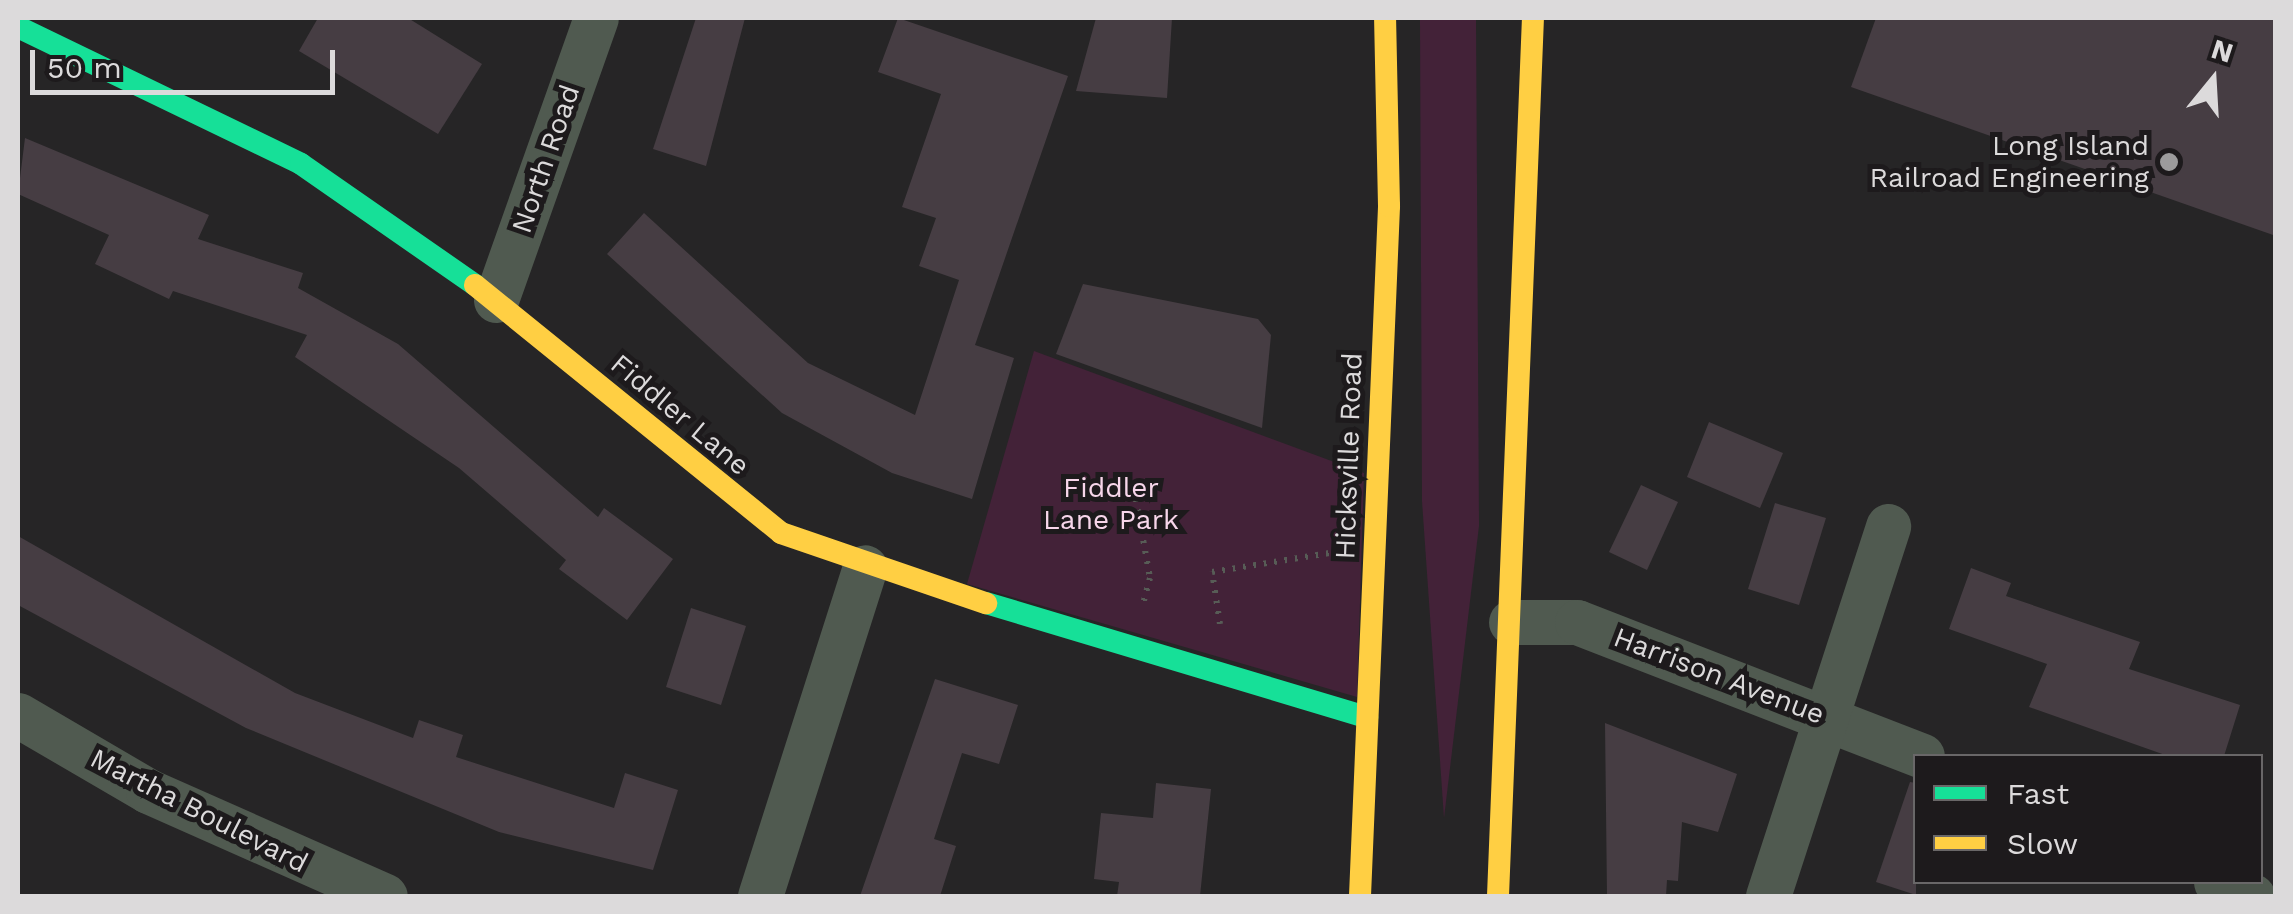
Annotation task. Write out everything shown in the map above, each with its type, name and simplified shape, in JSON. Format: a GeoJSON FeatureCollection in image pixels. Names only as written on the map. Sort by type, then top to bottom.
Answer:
{"type":"FeatureCollection","features":[{"type":"Feature","properties":{"kind":"main road","name":"Hicksville Road"},"geometry":{"type":"LineString","coordinates":[[1360,896],[1389,206],[1384,18]]}},
{"type":"Feature","properties":{"kind":"main road"},"geometry":{"type":"LineString","coordinates":[[1509,18],[1529,134]]}},
{"type":"Feature","properties":{"kind":"main road"},"geometry":{"type":"LineString","coordinates":[[1498,896],[1533,18]]}},
{"type":"Feature","properties":{"kind":"main road","name":"Fiddler Lane"},"geometry":{"type":"LineString","coordinates":[[18,27],[149,83],[301,164],[496,300],[736,502],[781,532],[865,567],[1367,717]]}},
{"type":"Feature","properties":{"kind":"street","name":"North Road"},"geometry":{"type":"LineString","coordinates":[[496,300],[596,18]]}},
{"type":"Feature","properties":{"kind":"street"},"geometry":{"type":"LineString","coordinates":[[1768,896],[1888,526]]}},
{"type":"Feature","properties":{"kind":"street"},"geometry":{"type":"LineString","coordinates":[[760,896],[865,567]]}},
{"type":"Feature","properties":{"kind":"street","name":"Harrison Avenue"},"geometry":{"type":"LineString","coordinates":[[1511,622],[1577,622],[1828,716],[1917,754]]}},
{"type":"Feature","properties":{"kind":"street","name":"Martha Boulevard"},"geometry":{"type":"LineString","coordinates":[[18,715],[148,792],[385,896]]}},
{"type":"Feature","properties":{"kind":"street"},"geometry":{"type":"LineString","coordinates":[[2221,884],[2252,896]]}},
{"type":"Feature","properties":{"kind":"path"},"geometry":{"type":"LineString","coordinates":[[1132,647],[1150,578],[1134,489]]}},
{"type":"Feature","properties":{"kind":"path"},"geometry":{"type":"LineString","coordinates":[[1212,572],[1376,546]]}},
{"type":"Feature","properties":{"kind":"green space"},"geometry":{"type":"Polygon","coordinates":[[[1420,18],[1476,18],[1479,526],[1444,818],[1422,501],[1420,18]]]}},
{"type":"Feature","properties":{"kind":"green space","name":"Fiddler Lane Park"},"geometry":{"type":"Polygon","coordinates":[[[1034,351],[1364,473],[1357,697],[967,584],[1034,351]]]}},
{"type":"Feature","properties":{"kind":"building"},"geometry":{"type":"Polygon","coordinates":[[[318,18],[408,18],[482,64],[438,134],[299,51],[318,18]]]}},
{"type":"Feature","properties":{"kind":"building"},"geometry":{"type":"Polygon","coordinates":[[[696,18],[745,18],[706,166],[653,149],[696,18]]]}},
{"type":"Feature","properties":{"kind":"building"},"geometry":{"type":"Polygon","coordinates":[[[898,18],[1068,76],[975,345],[1014,358],[972,499],[892,473],[782,413],[607,254],[644,213],[808,363],[915,415],[959,280],[919,266],[936,218],[902,207],[941,94],[878,72],[898,18]]]}},
{"type":"Feature","properties":{"kind":"building"},"geometry":{"type":"Polygon","coordinates":[[[1096,18],[1172,18],[1167,98],[1076,91],[1096,18]]]}},
{"type":"Feature","properties":{"kind":"building","name":"Long Island Railroad Engineering"},"geometry":{"type":"Polygon","coordinates":[[[1876,18],[2276,18],[2276,236],[1851,87],[1876,18]]]}},
{"type":"Feature","properties":{"kind":"building"},"geometry":{"type":"Polygon","coordinates":[[[25,138],[209,215],[198,239],[303,273],[298,288],[398,344],[598,517],[604,508],[673,559],[627,620],[559,569],[566,560],[459,468],[295,357],[307,335],[173,291],[169,299],[95,264],[109,235],[18,194],[25,138]]]}},
{"type":"Feature","properties":{"kind":"building"},"geometry":{"type":"Polygon","coordinates":[[[1083,284],[1258,319],[1271,335],[1262,428],[1056,354],[1083,284]]]}},
{"type":"Feature","properties":{"kind":"building"},"geometry":{"type":"Polygon","coordinates":[[[1709,422],[1783,453],[1760,508],[1687,477],[1709,422]]]}},
{"type":"Feature","properties":{"kind":"building"},"geometry":{"type":"Polygon","coordinates":[[[1641,485],[1678,502],[1647,570],[1609,552],[1641,485]]]}},
{"type":"Feature","properties":{"kind":"building"},"geometry":{"type":"Polygon","coordinates":[[[1775,503],[1826,518],[1799,605],[1748,589],[1775,503]]]}},
{"type":"Feature","properties":{"kind":"building"},"geometry":{"type":"Polygon","coordinates":[[[18,536],[295,693],[413,738],[419,720],[463,735],[456,757],[614,808],[625,773],[678,790],[653,870],[499,832],[246,728],[18,605],[18,536]]]}},
{"type":"Feature","properties":{"kind":"building"},"geometry":{"type":"Polygon","coordinates":[[[1971,568],[2011,583],[2006,596],[2140,642],[2129,669],[2240,705],[2225,754],[2162,754],[2029,707],[2047,664],[1949,629],[1971,568]]]}},
{"type":"Feature","properties":{"kind":"building"},"geometry":{"type":"Polygon","coordinates":[[[691,608],[746,626],[721,705],[666,687],[691,608]]]}},
{"type":"Feature","properties":{"kind":"building"},"geometry":{"type":"Polygon","coordinates":[[[935,679],[1018,705],[999,764],[962,753],[934,839],[956,846],[940,896],[860,896],[935,679]]]}},
{"type":"Feature","properties":{"kind":"building"},"geometry":{"type":"Polygon","coordinates":[[[1605,723],[1737,774],[1718,832],[1682,822],[1678,881],[1667,880],[1666,896],[1607,896],[1605,723]]]}},
{"type":"Feature","properties":{"kind":"building"},"geometry":{"type":"Polygon","coordinates":[[[1910,782],[1913,782],[1916,895],[1876,882],[1910,782]]]}},
{"type":"Feature","properties":{"kind":"building"},"geometry":{"type":"Polygon","coordinates":[[[1156,783],[1211,789],[1200,896],[1117,896],[1119,882],[1094,879],[1101,813],[1153,818],[1156,783]]]}},
{"type":"Feature","properties":{"kind":"traffic: fast"},"geometry":{"type":"LineString","coordinates":[[18,27],[301,164],[475,285]]}},
{"type":"Feature","properties":{"kind":"traffic: fast"},"geometry":{"type":"LineString","coordinates":[[986,603],[1367,717]]}},
{"type":"Feature","properties":{"kind":"traffic: slow"},"geometry":{"type":"LineString","coordinates":[[1360,896],[1389,206],[1385,18]]}},
{"type":"Feature","properties":{"kind":"traffic: slow"},"geometry":{"type":"LineString","coordinates":[[1498,896],[1533,18]]}},
{"type":"Feature","properties":{"kind":"traffic: slow"},"geometry":{"type":"LineString","coordinates":[[475,285],[781,533],[986,603]]}},
{"type":"Feature","properties":{"kind":"place","name":"Long Island Railroad Engineering"},"geometry":{"type":"Point","coordinates":[2169,162]}}]}
